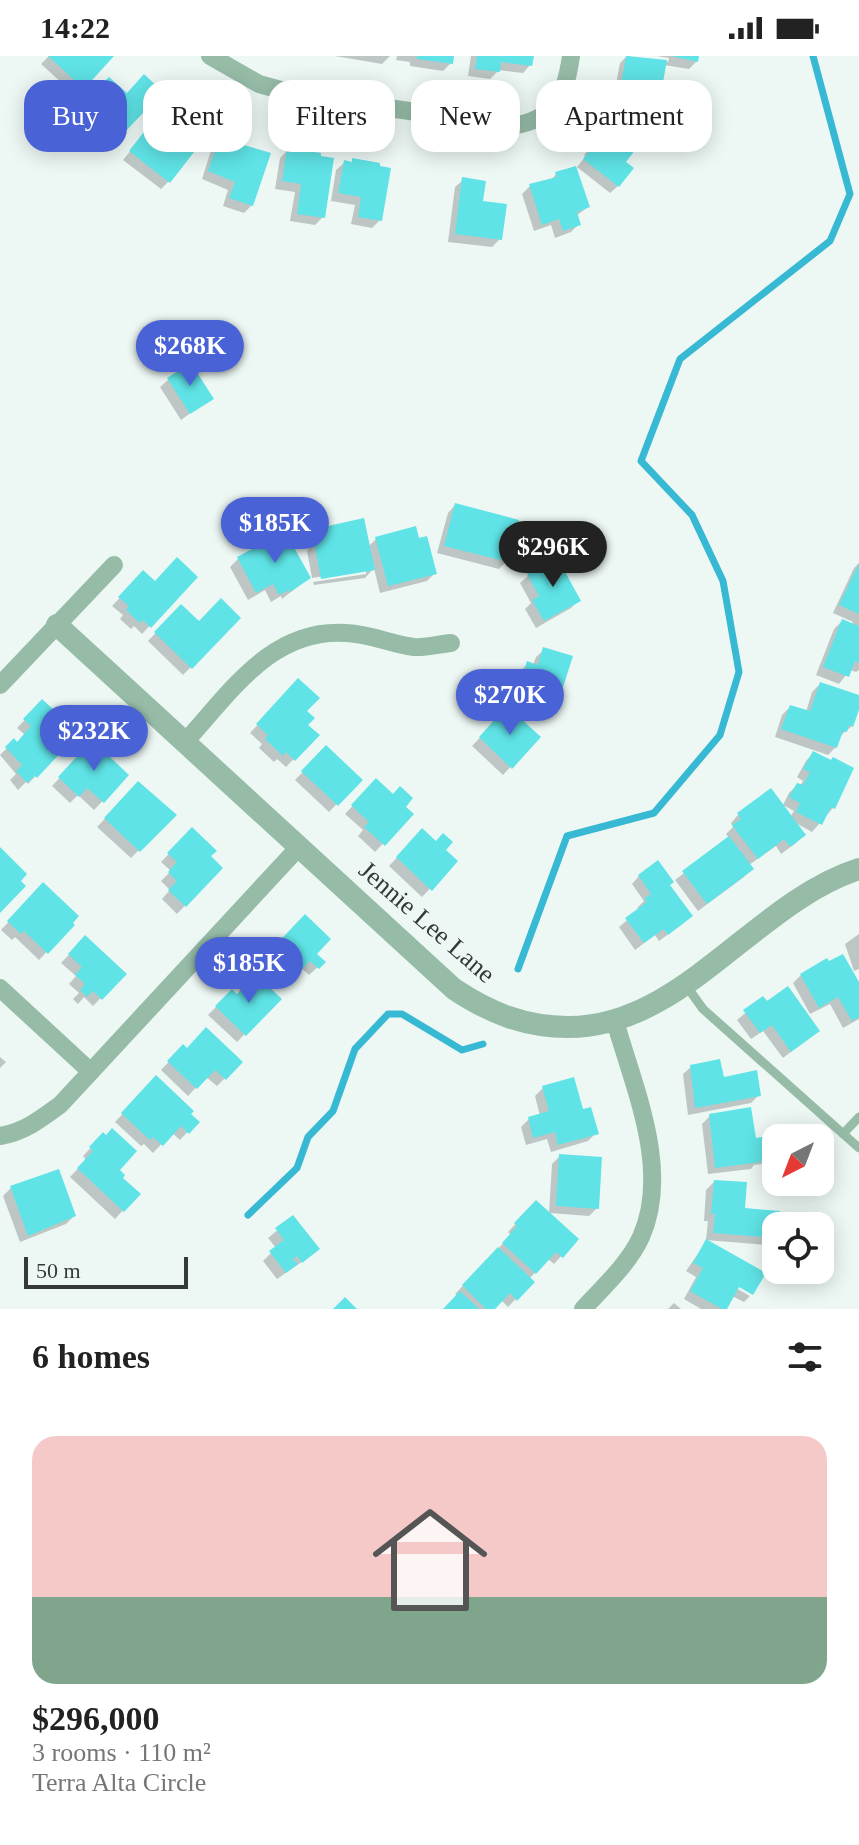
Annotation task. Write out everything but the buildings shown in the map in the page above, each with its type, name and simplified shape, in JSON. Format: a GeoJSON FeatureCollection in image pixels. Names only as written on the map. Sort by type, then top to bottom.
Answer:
{"type":"FeatureCollection","features":[{"type":"Feature","properties":{"kind":"street"},"geometry":{"type":"LineString","coordinates":[[210,56],[259,84],[299,95],[512,126],[534,123],[554,107],[566,86],[571,56]]}},
{"type":"Feature","properties":{"kind":"street"},"geometry":{"type":"LineString","coordinates":[[0,685],[114,565]]}},
{"type":"Feature","properties":{"kind":"street","name":"Jennie Lee Lane"},"geometry":{"type":"LineString","coordinates":[[57,625],[426,965],[478,1005],[516,1021],[547,1027],[580,1027],[615,1021],[651,1005],[685,984],[801,897],[859,869]]}},
{"type":"Feature","properties":{"kind":"street"},"geometry":{"type":"LineString","coordinates":[[185,742],[262,659],[286,643],[311,635],[345,632],[380,637],[415,647],[451,643]]}},
{"type":"Feature","properties":{"kind":"street"},"geometry":{"type":"LineString","coordinates":[[0,1136],[16,1133],[36,1123],[60,1105],[299,847]]}},
{"type":"Feature","properties":{"kind":"street"},"geometry":{"type":"LineString","coordinates":[[0,988],[91,1072]]}},
{"type":"Feature","properties":{"kind":"street"},"geometry":{"type":"LineString","coordinates":[[583,1309],[621,1267],[640,1239],[652,1205],[654,1176],[650,1146],[615,1021]]}},
{"type":"Feature","properties":{"kind":"lane"},"geometry":{"type":"LineString","coordinates":[[685,984],[703,1009],[859,1148]]}},
{"type":"Feature","properties":{"kind":"lane"},"geometry":{"type":"LineString","coordinates":[[843,1134],[859,1117]]}},
{"type":"Feature","properties":{"kind":"waterway"},"geometry":{"type":"LineString","coordinates":[[518,969],[567,836],[654,813],[720,735],[739,672],[723,581],[692,515],[641,461],[680,359],[830,241],[850,194],[813,56]]}},
{"type":"Feature","properties":{"kind":"waterway"},"geometry":{"type":"LineString","coordinates":[[248,1215],[297,1168],[308,1137],[333,1111],[355,1049],[388,1014],[402,1014],[462,1050],[483,1044]]}}]}
